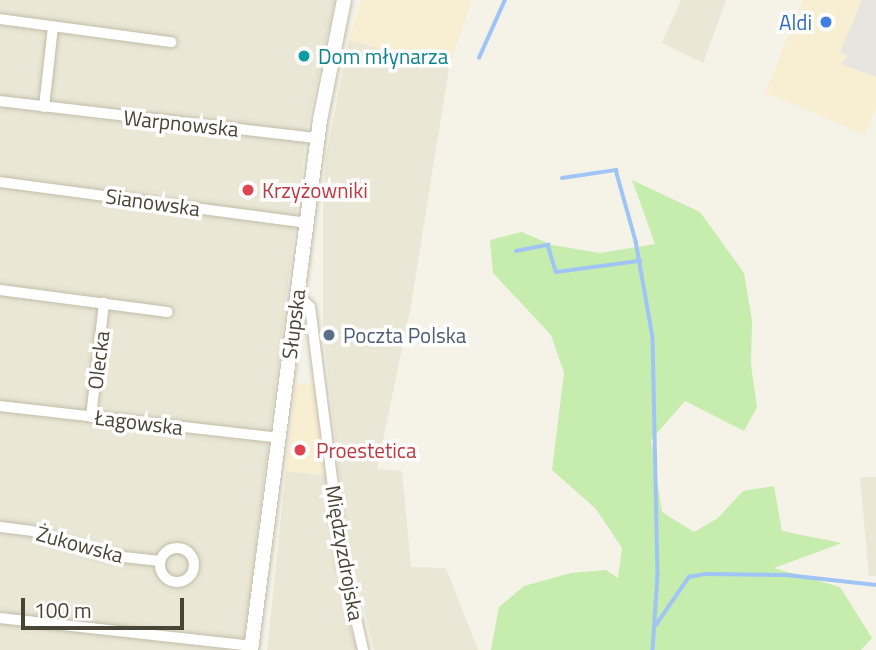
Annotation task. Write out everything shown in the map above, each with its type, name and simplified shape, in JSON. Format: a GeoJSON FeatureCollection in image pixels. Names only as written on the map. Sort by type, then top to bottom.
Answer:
{"type":"FeatureCollection","features":[{"type":"Feature","properties":{"kind":"street","name":"Słupska"},"geometry":{"type":"LineString","coordinates":[[252,648],[317,138],[344,0]]}},
{"type":"Feature","properties":{"kind":"street"},"geometry":{"type":"LineString","coordinates":[[0,19],[171,42]]}},
{"type":"Feature","properties":{"kind":"street"},"geometry":{"type":"LineString","coordinates":[[44,107],[53,27]]}},
{"type":"Feature","properties":{"kind":"street","name":"Warpnowska"},"geometry":{"type":"LineString","coordinates":[[0,101],[317,138]]}},
{"type":"Feature","properties":{"kind":"street","name":"Sianowska"},"geometry":{"type":"LineString","coordinates":[[0,182],[306,223]]}},
{"type":"Feature","properties":{"kind":"street","name":"Olecka"},"geometry":{"type":"LineString","coordinates":[[0,290],[168,312]]}},
{"type":"Feature","properties":{"kind":"street","name":"Międzyzdrojska"},"geometry":{"type":"LineString","coordinates":[[297,295],[310,307],[342,558],[363,650]]}},
{"type":"Feature","properties":{"kind":"street","name":"Olecka"},"geometry":{"type":"LineString","coordinates":[[91,417],[104,303]]}},
{"type":"Feature","properties":{"kind":"street","name":"Łagowska"},"geometry":{"type":"LineString","coordinates":[[0,406],[279,438]]}},
{"type":"Feature","properties":{"kind":"street","name":"Żukowska"},"geometry":{"type":"LineString","coordinates":[[0,527],[32,531],[105,555],[160,561]]}},
{"type":"Feature","properties":{"kind":"street"},"geometry":{"type":"LineString","coordinates":[[0,618],[252,648]]}},
{"type":"Feature","properties":{"kind":"shaded area"},"geometry":{"type":"Polygon","coordinates":[[[0,0],[335,0],[307,128],[243,650],[0,650],[0,0]]]}},
{"type":"Feature","properties":{"kind":"shaded area"},"geometry":{"type":"Polygon","coordinates":[[[361,0],[472,0],[449,68],[349,40],[361,0]]]}},
{"type":"Feature","properties":{"kind":"shaded area"},"geometry":{"type":"Polygon","coordinates":[[[681,0],[726,0],[703,63],[662,43],[681,0]]]}},
{"type":"Feature","properties":{"kind":"shaded area"},"geometry":{"type":"Polygon","coordinates":[[[803,0],[876,0],[876,107],[865,135],[765,92],[803,0]]]}},
{"type":"Feature","properties":{"kind":"shaded area"},"geometry":{"type":"Polygon","coordinates":[[[862,0],[876,0],[876,77],[841,64],[848,56],[840,52],[862,0]]]}},
{"type":"Feature","properties":{"kind":"shaded area"},"geometry":{"type":"Polygon","coordinates":[[[349,40],[449,68],[411,305],[377,469],[402,471],[411,567],[446,568],[478,650],[374,650],[346,533],[323,328],[323,205],[326,156],[349,40]]]}},
{"type":"Feature","properties":{"kind":"shaded area"},"geometry":{"type":"Polygon","coordinates":[[[296,383],[316,385],[325,475],[286,471],[296,383]]]}},
{"type":"Feature","properties":{"kind":"shaded area"},"geometry":{"type":"Polygon","coordinates":[[[286,471],[325,475],[337,578],[357,650],[267,650],[286,471]]]}},
{"type":"Feature","properties":{"kind":"shaded area"},"geometry":{"type":"Polygon","coordinates":[[[860,477],[876,477],[876,576],[869,576],[860,477]]]}},
{"type":"Feature","properties":{"kind":"green space"},"geometry":{"type":"Polygon","coordinates":[[[632,180],[700,212],[744,273],[752,320],[751,365],[757,407],[744,431],[685,401],[651,440],[662,512],[694,532],[718,518],[743,491],[774,486],[782,531],[842,543],[774,568],[840,587],[872,638],[861,650],[491,650],[499,607],[524,586],[571,573],[606,570],[618,578],[622,548],[596,509],[552,470],[564,373],[551,335],[493,273],[490,240],[522,232],[552,245],[600,253],[655,244],[632,180]]]}},
{"type":"Feature","properties":{"kind":"waterway"},"geometry":{"type":"LineString","coordinates":[[479,58],[505,0]]}},
{"type":"Feature","properties":{"kind":"waterway"},"geometry":{"type":"LineString","coordinates":[[562,178],[616,170],[636,241],[653,337],[658,575],[653,650]]}},
{"type":"Feature","properties":{"kind":"waterway"},"geometry":{"type":"LineString","coordinates":[[516,251],[548,245],[556,272],[640,261]]}},
{"type":"Feature","properties":{"kind":"waterway"},"geometry":{"type":"LineString","coordinates":[[656,625],[689,577],[705,574],[787,575],[876,585]]}},
{"type":"Feature","properties":{"kind":"place","name":"Aldi"},"geometry":{"type":"Point","coordinates":[826,22]}},
{"type":"Feature","properties":{"kind":"place","name":"Dom młynarza"},"geometry":{"type":"Point","coordinates":[304,56]}},
{"type":"Feature","properties":{"kind":"place","name":"Krzyżowniki"},"geometry":{"type":"Point","coordinates":[248,190]}},
{"type":"Feature","properties":{"kind":"place","name":"Poczta Polska"},"geometry":{"type":"Point","coordinates":[329,335]}},
{"type":"Feature","properties":{"kind":"place","name":"Proestetica"},"geometry":{"type":"Point","coordinates":[300,450]}}]}
